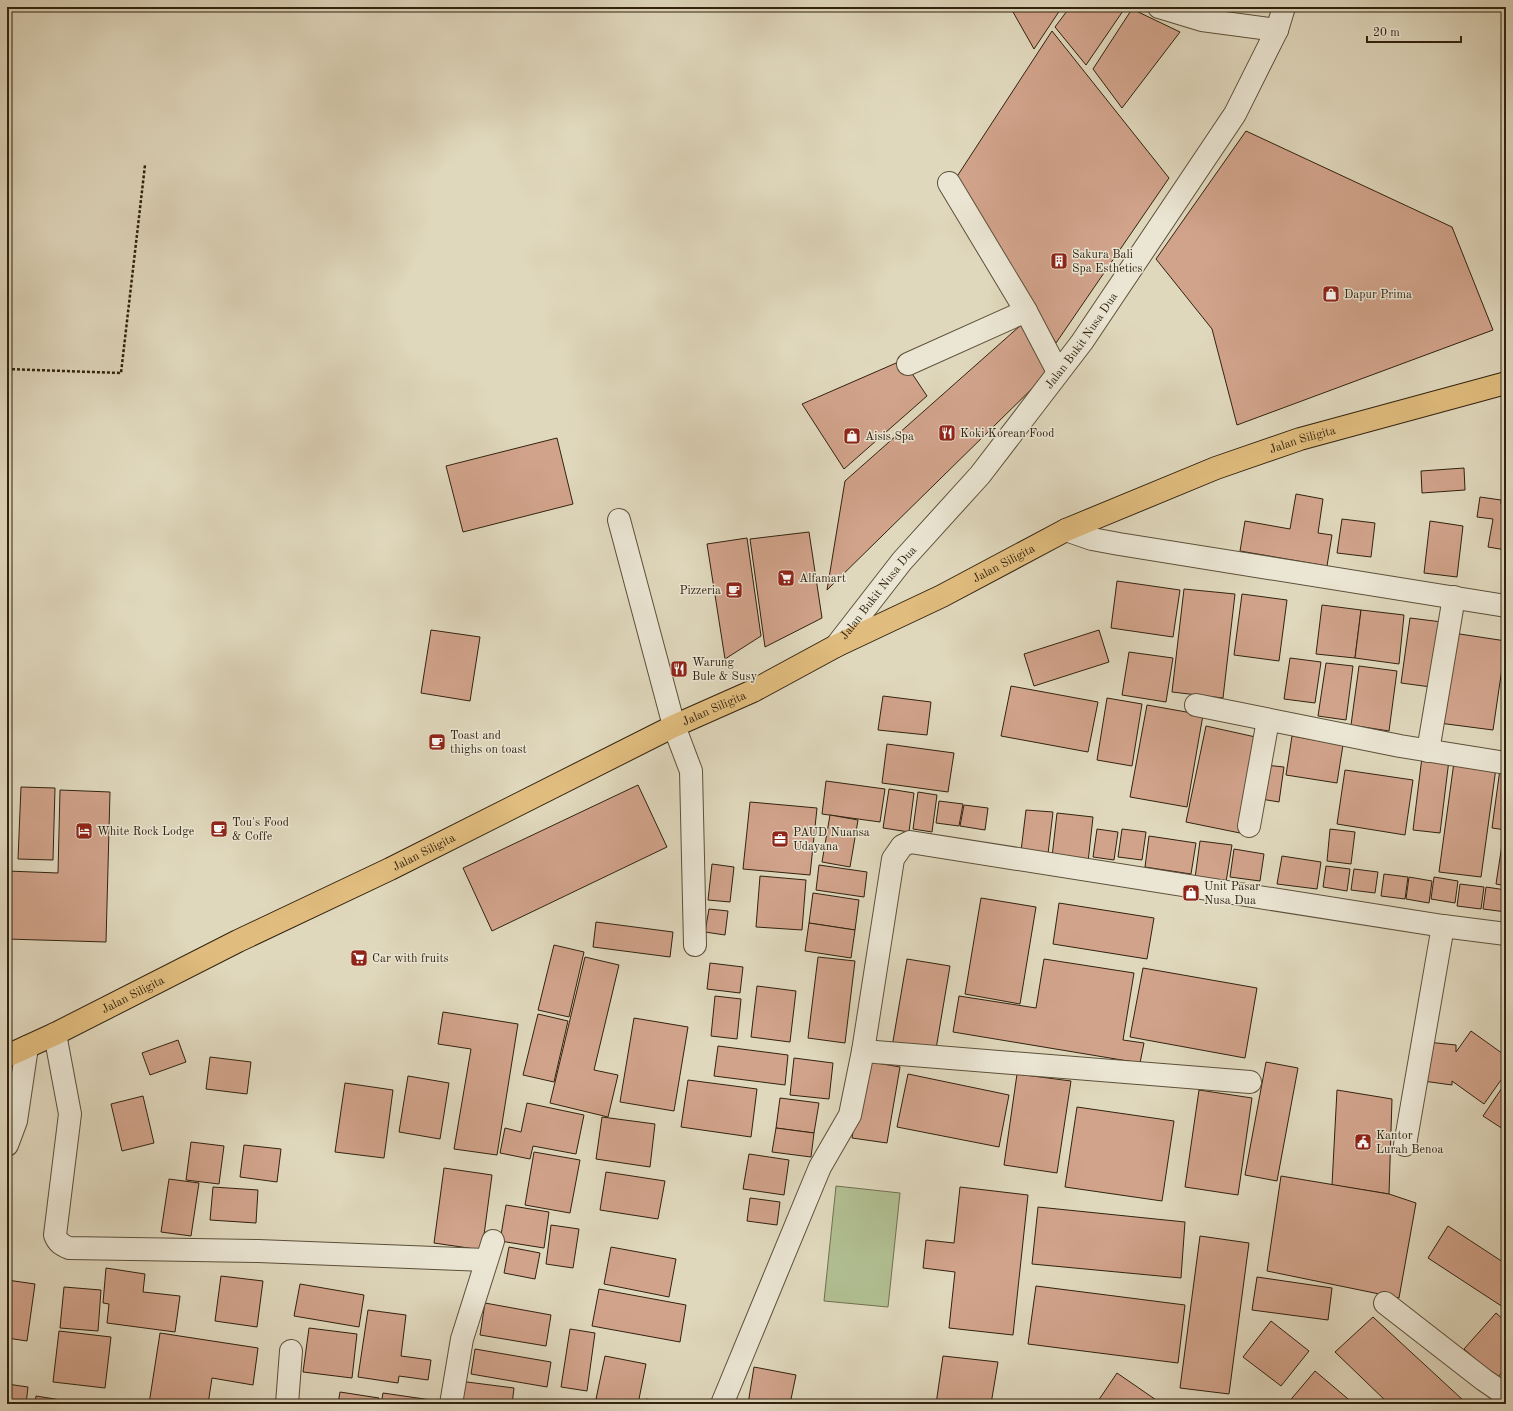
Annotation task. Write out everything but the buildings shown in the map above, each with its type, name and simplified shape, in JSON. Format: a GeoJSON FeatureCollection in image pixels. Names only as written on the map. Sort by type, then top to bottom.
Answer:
{"type":"FeatureCollection","features":[{"type":"Feature","properties":{"kind":"main road","name":"Jalan Siligita"},"geometry":{"type":"LineString","coordinates":[[12,1057],[55,1034],[674,726],[753,691],[836,646],[942,596],[1066,530],[1216,468],[1300,439],[1506,383]]}},
{"type":"Feature","properties":{"kind":"street"},"geometry":{"type":"LineString","coordinates":[[1159,7],[1202,20],[1277,30]]}},
{"type":"Feature","properties":{"kind":"street","name":"Jalan Bukit Nusa Dua"},"geometry":{"type":"LineString","coordinates":[[836,646],[902,561],[980,475],[1082,342],[1235,114],[1277,30],[1284,7]]}},
{"type":"Feature","properties":{"kind":"street"},"geometry":{"type":"LineString","coordinates":[[949,183],[1026,311],[1058,372]]}},
{"type":"Feature","properties":{"kind":"street"},"geometry":{"type":"LineString","coordinates":[[908,364],[1026,311]]}},
{"type":"Feature","properties":{"kind":"street"},"geometry":{"type":"LineString","coordinates":[[619,520],[674,726],[691,771],[695,945]]}},
{"type":"Feature","properties":{"kind":"street"},"geometry":{"type":"LineString","coordinates":[[1066,530],[1092,539],[1119,544],[1506,606]]}},
{"type":"Feature","properties":{"kind":"street"},"geometry":{"type":"LineString","coordinates":[[1428,751],[1454,597]]}},
{"type":"Feature","properties":{"kind":"street"},"geometry":{"type":"LineString","coordinates":[[1196,705],[1428,751],[1506,762]]}},
{"type":"Feature","properties":{"kind":"street"},"geometry":{"type":"LineString","coordinates":[[1249,826],[1268,720]]}},
{"type":"Feature","properties":{"kind":"street"},"geometry":{"type":"LineString","coordinates":[[722,1404],[820,1167],[850,1115],[863,1051],[893,860],[902,846],[910,842],[1443,926],[1506,934]]}},
{"type":"Feature","properties":{"kind":"street"},"geometry":{"type":"LineString","coordinates":[[1405,1145],[1443,926]]}},
{"type":"Feature","properties":{"kind":"street"},"geometry":{"type":"LineString","coordinates":[[55,1034],[70,1114],[55,1235],[57,1240],[69,1248],[258,1251],[489,1251],[462,1339],[451,1404]]}},
{"type":"Feature","properties":{"kind":"street"},"geometry":{"type":"LineString","coordinates":[[863,1051],[1250,1082]]}},
{"type":"Feature","properties":{"kind":"street"},"geometry":{"type":"LineString","coordinates":[[7,1145],[16,1121],[12,1057]]}},
{"type":"Feature","properties":{"kind":"street"},"geometry":{"type":"LineString","coordinates":[[1384,1303],[1484,1380],[1506,1395]]}},
{"type":"Feature","properties":{"kind":"street"},"geometry":{"type":"LineString","coordinates":[[287,1404],[291,1351]]}},
{"type":"Feature","properties":{"kind":"path"},"geometry":{"type":"LineString","coordinates":[[7,369],[121,373],[145,165]]}},
{"type":"Feature","properties":{"kind":"green space"},"geometry":{"type":"Polygon","coordinates":[[[836,1186],[900,1193],[888,1307],[824,1301],[836,1186]]]}},
{"type":"Feature","properties":{"kind":"place","name":"Sakura Bali Spa Esthetics"},"geometry":{"type":"Point","coordinates":[1059,261]}},
{"type":"Feature","properties":{"kind":"place","name":"Dapur Prima"},"geometry":{"type":"Point","coordinates":[1331,294]}},
{"type":"Feature","properties":{"kind":"place","name":"Koki Korean Food"},"geometry":{"type":"Point","coordinates":[947,433]}},
{"type":"Feature","properties":{"kind":"place","name":"Aisis Spa"},"geometry":{"type":"Point","coordinates":[852,436]}},
{"type":"Feature","properties":{"kind":"place","name":"Alfamart"},"geometry":{"type":"Point","coordinates":[786,578]}},
{"type":"Feature","properties":{"kind":"place","name":"Pizzeria"},"geometry":{"type":"Point","coordinates":[734,590]}},
{"type":"Feature","properties":{"kind":"place","name":"Warung Bule & Susy"},"geometry":{"type":"Point","coordinates":[679,669]}},
{"type":"Feature","properties":{"kind":"place","name":"Toast and thighs on toast"},"geometry":{"type":"Point","coordinates":[437,742]}},
{"type":"Feature","properties":{"kind":"place","name":"Tou's Food & Coffe"},"geometry":{"type":"Point","coordinates":[219,829]}},
{"type":"Feature","properties":{"kind":"place","name":"White Rock Lodge"},"geometry":{"type":"Point","coordinates":[84,831]}},
{"type":"Feature","properties":{"kind":"place","name":"PAUD Nuansa Udayana"},"geometry":{"type":"Point","coordinates":[780,839]}},
{"type":"Feature","properties":{"kind":"place","name":"Unit Pasar Nusa Dua"},"geometry":{"type":"Point","coordinates":[1191,893]}},
{"type":"Feature","properties":{"kind":"place","name":"Car with fruits"},"geometry":{"type":"Point","coordinates":[359,958]}},
{"type":"Feature","properties":{"kind":"place","name":"Kantor Lurah Benoa"},"geometry":{"type":"Point","coordinates":[1363,1142]}}]}
